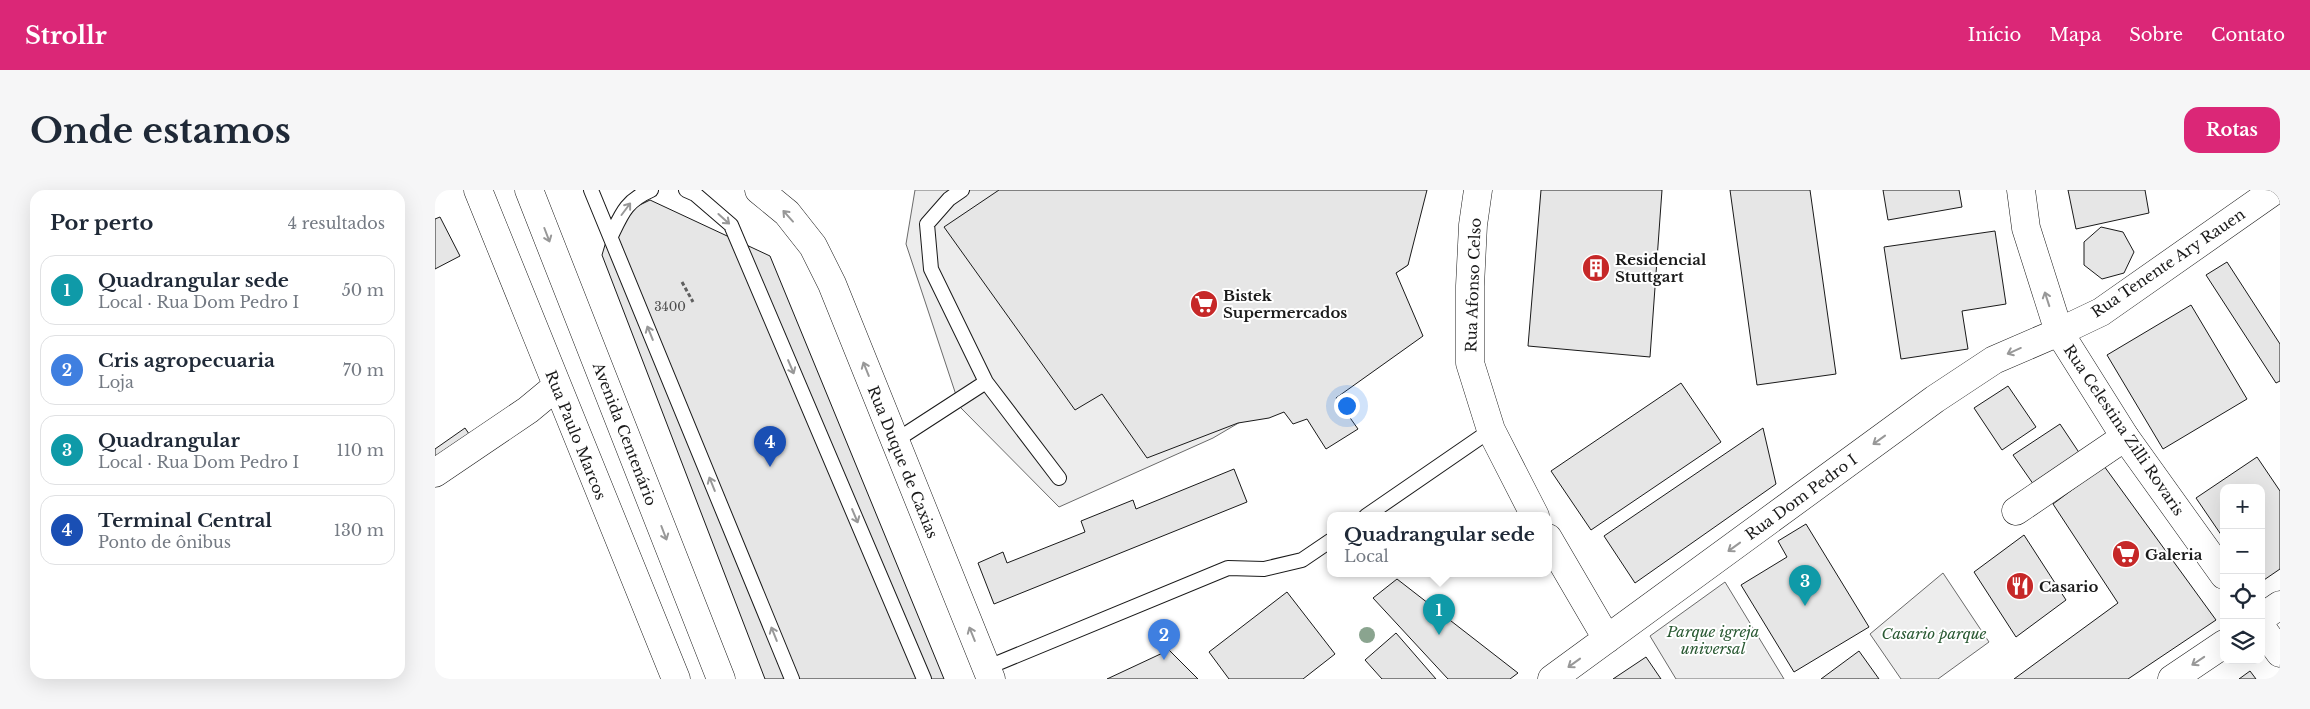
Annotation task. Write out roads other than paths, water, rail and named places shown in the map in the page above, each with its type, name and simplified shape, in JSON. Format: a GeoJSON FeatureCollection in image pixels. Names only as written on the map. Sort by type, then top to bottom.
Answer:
{"type":"FeatureCollection","features":[{"type":"Feature","properties":{"kind":"street","name":"Rua Paulo Marcos"},"geometry":{"type":"LineString","coordinates":[[478,190],[676,679]]}},
{"type":"Feature","properties":{"kind":"street","name":"Avenida Centenário"},"geometry":{"type":"LineString","coordinates":[[529,190],[721,679]]}},
{"type":"Feature","properties":{"kind":"street","name":"Rua Duque de Caxias"},"geometry":{"type":"LineString","coordinates":[[759,190],[787,213],[813,246],[832,284],[988,673]]}},
{"type":"Feature","properties":{"kind":"street","name":"Rua Afonso Celso"},"geometry":{"type":"LineString","coordinates":[[1478,190],[1473,225],[1470,286],[1470,363],[1491,430],[1533,512]]}},
{"type":"Feature","properties":{"kind":"street","name":"Rua Celestina Zilli Rovaris"},"geometry":{"type":"LineString","coordinates":[[2021,190],[2026,228],[2059,332],[2125,437],[2220,568]]}},
{"type":"Feature","properties":{"kind":"street","name":"Rua Tenente Ary Rauen"},"geometry":{"type":"LineString","coordinates":[[2059,332],[2101,312],[2275,190]]}},
{"type":"Feature","properties":{"kind":"street","name":"Rua Dom Pedro I"},"geometry":{"type":"LineString","coordinates":[[1552,679],[1935,399],[1994,360],[2059,332]]}},
{"type":"Feature","properties":{"kind":"street"},"geometry":{"type":"LineString","coordinates":[[435,473],[527,410],[557,386]]}},
{"type":"Feature","properties":{"kind":"street"},"geometry":{"type":"LineString","coordinates":[[2016,511],[2125,437]]}},
{"type":"Feature","properties":{"kind":"street"},"geometry":{"type":"LineString","coordinates":[[1552,545],[1607,639]]}},
{"type":"Feature","properties":{"kind":"street"},"geometry":{"type":"LineString","coordinates":[[2265,615],[2280,605]]}},
{"type":"Feature","properties":{"kind":"street"},"geometry":{"type":"LineString","coordinates":[[2265,632],[2280,653]]}},
{"type":"Feature","properties":{"kind":"street"},"geometry":{"type":"LineString","coordinates":[[2172,679],[2220,647]]}},
{"type":"Feature","properties":{"kind":"lane"},"geometry":{"type":"LineString","coordinates":[[591,190],[792,679]]}},
{"type":"Feature","properties":{"kind":"lane"},"geometry":{"type":"LineString","coordinates":[[611,236],[625,207],[640,195],[651,190]]}},
{"type":"Feature","properties":{"kind":"lane"},"geometry":{"type":"LineString","coordinates":[[686,190],[695,194],[731,226],[924,679]]}},
{"type":"Feature","properties":{"kind":"lane"},"geometry":{"type":"LineString","coordinates":[[962,190],[949,199],[927,224],[931,269],[986,382],[1059,478]]}},
{"type":"Feature","properties":{"kind":"lane"},"geometry":{"type":"LineString","coordinates":[[895,441],[986,382]]}},
{"type":"Feature","properties":{"kind":"lane"},"geometry":{"type":"LineString","coordinates":[[1372,512],[1491,430]]}},
{"type":"Feature","properties":{"kind":"lane"},"geometry":{"type":"LineString","coordinates":[[988,673],[1228,568],[1263,569],[1302,560],[1327,543]]}},
{"type":"Feature","properties":{"kind":"place","name":"Residencial Stuttgart"},"geometry":{"type":"Point","coordinates":[1596,268]}},
{"type":"Feature","properties":{"kind":"place","name":"Bistek Supermercados"},"geometry":{"type":"Point","coordinates":[1204,304]}},
{"type":"Feature","properties":{"kind":"place","name":"Terminal Central"},"geometry":{"type":"Point","coordinates":[770,467]}},
{"type":"Feature","properties":{"kind":"place","name":"Galeria"},"geometry":{"type":"Point","coordinates":[2126,554]}},
{"type":"Feature","properties":{"kind":"place","name":"Casario"},"geometry":{"type":"Point","coordinates":[2020,586]}},
{"type":"Feature","properties":{"kind":"place","name":"Quadrangular"},"geometry":{"type":"Point","coordinates":[1805,606]}},
{"type":"Feature","properties":{"kind":"place","name":"Quadrangular sede"},"geometry":{"type":"Point","coordinates":[1439,635]}},
{"type":"Feature","properties":{"kind":"place","name":"Cris agropecuaria"},"geometry":{"type":"Point","coordinates":[1164,660]}},
{"type":"Feature","properties":{"kind":"park label","name":"Casario parque"},"geometry":{"type":"Point","coordinates":[1934,633]}},
{"type":"Feature","properties":{"kind":"park label","name":"Parque igreja universal"},"geometry":{"type":"Point","coordinates":[1713,640]}}]}
